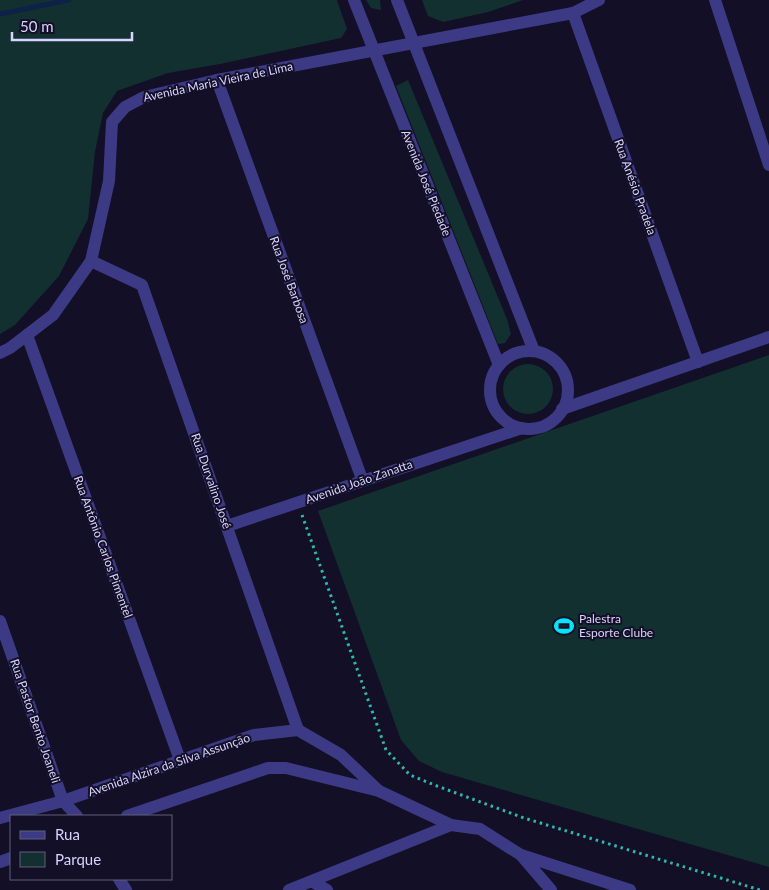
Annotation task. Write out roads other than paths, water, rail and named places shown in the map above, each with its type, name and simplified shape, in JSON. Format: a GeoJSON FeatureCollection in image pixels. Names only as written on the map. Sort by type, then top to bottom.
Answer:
{"type":"FeatureCollection","features":[{"type":"Feature","properties":{"kind":"street","name":"Avenida José Piedade"},"geometry":{"type":"LineString","coordinates":[[354,0],[372,50],[499,365]]}},
{"type":"Feature","properties":{"kind":"street"},"geometry":{"type":"LineString","coordinates":[[397,0],[534,351]]}},
{"type":"Feature","properties":{"kind":"street","name":"Avenida Maria Vieira de Lima"},"geometry":{"type":"LineString","coordinates":[[0,352],[27,335],[53,315],[91,261],[109,181],[112,122],[125,107],[144,97],[217,80],[573,13],[598,0]]}},
{"type":"Feature","properties":{"kind":"street"},"geometry":{"type":"LineString","coordinates":[[715,0],[769,165]]}},
{"type":"Feature","properties":{"kind":"street","name":"Rua Anésio Pradela"},"geometry":{"type":"LineString","coordinates":[[573,13],[698,362]]}},
{"type":"Feature","properties":{"kind":"street","name":"Rua José Barbosa"},"geometry":{"type":"LineString","coordinates":[[217,80],[362,479]]}},
{"type":"Feature","properties":{"kind":"street","name":"Rua Durvalino José"},"geometry":{"type":"LineString","coordinates":[[91,261],[142,285],[298,730]]}},
{"type":"Feature","properties":{"kind":"street","name":"Rua Antônio Carlos Pimentel"},"geometry":{"type":"LineString","coordinates":[[27,335],[180,760]]}},
{"type":"Feature","properties":{"kind":"street"},"geometry":{"type":"LineString","coordinates":[[562,409],[769,337]]}},
{"type":"Feature","properties":{"kind":"street"},"geometry":{"type":"LineString","coordinates":[[534,351],[546,355],[556,362],[564,373],[567,385],[567,398],[555,419],[545,426],[533,429],[522,428],[502,418],[495,409],[491,398],[493,375],[499,365],[509,356],[521,352],[534,351]]}},
{"type":"Feature","properties":{"kind":"street"},"geometry":{"type":"LineString","coordinates":[[567,385],[585,402]]}},
{"type":"Feature","properties":{"kind":"street"},"geometry":{"type":"LineString","coordinates":[[492,439],[502,418]]}},
{"type":"Feature","properties":{"kind":"street","name":"Avenida João Zanatta"},"geometry":{"type":"LineString","coordinates":[[227,526],[362,479],[522,428]]}},
{"type":"Feature","properties":{"kind":"street","name":"Rua Pastor Bento Joaneli"},"geometry":{"type":"LineString","coordinates":[[0,621],[63,801],[76,815]]}},
{"type":"Feature","properties":{"kind":"street"},"geometry":{"type":"LineString","coordinates":[[298,730],[341,755],[379,791]]}},
{"type":"Feature","properties":{"kind":"street","name":"Avenida Alzira da Silva Assunção"},"geometry":{"type":"LineString","coordinates":[[11,815],[63,801],[254,735],[298,730]]}},
{"type":"Feature","properties":{"kind":"street"},"geometry":{"type":"LineString","coordinates":[[130,815],[268,768],[286,768],[379,791],[450,825],[480,829],[521,855],[630,890]]}},
{"type":"Feature","properties":{"kind":"street"},"geometry":{"type":"LineString","coordinates":[[288,890],[313,882],[450,825]]}},
{"type":"Feature","properties":{"kind":"street"},"geometry":{"type":"LineString","coordinates":[[521,855],[551,890]]}},
{"type":"Feature","properties":{"kind":"street"},"geometry":{"type":"LineString","coordinates":[[313,882],[327,890]]}},
{"type":"Feature","properties":{"kind":"waterway"},"geometry":{"type":"LineString","coordinates":[[0,14],[69,0]]}},
{"type":"Feature","properties":{"kind":"place","name":"Palestra Esporte Clube"},"geometry":{"type":"Point","coordinates":[564,626]}}]}
